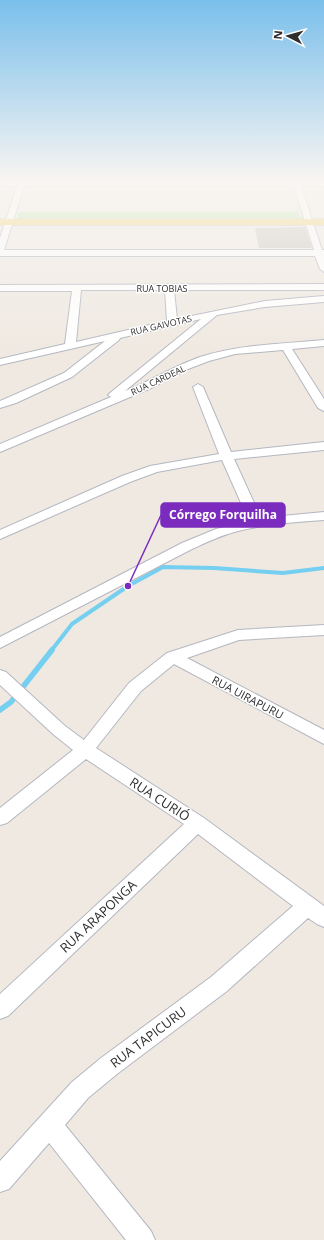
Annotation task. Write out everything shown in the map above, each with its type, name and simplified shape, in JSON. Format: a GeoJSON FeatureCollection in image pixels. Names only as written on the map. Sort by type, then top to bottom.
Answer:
{"type":"FeatureCollection","features":[{"type":"Feature","properties":{"kind":"street"},"geometry":{"type":"LineString","coordinates":[[3,237],[0,252],[321,253]]}},
{"type":"Feature","properties":{"kind":"street"},"geometry":{"type":"LineString","coordinates":[[315,237],[321,253],[324,269]]}},
{"type":"Feature","properties":{"kind":"street","name":"RUA TOBIAS"},"geometry":{"type":"LineString","coordinates":[[0,288],[324,287]]}},
{"type":"Feature","properties":{"kind":"street"},"geometry":{"type":"LineString","coordinates":[[70,346],[77,288]]}},
{"type":"Feature","properties":{"kind":"street"},"geometry":{"type":"LineString","coordinates":[[169,288],[172,322]]}},
{"type":"Feature","properties":{"kind":"street","name":"RUA GAIVOTAS"},"geometry":{"type":"LineString","coordinates":[[0,362],[214,313],[265,304],[324,299]]}},
{"type":"Feature","properties":{"kind":"street"},"geometry":{"type":"LineString","coordinates":[[102,405],[214,313]]}},
{"type":"Feature","properties":{"kind":"street"},"geometry":{"type":"LineString","coordinates":[[0,405],[68,375],[118,335]]}},
{"type":"Feature","properties":{"kind":"street","name":"RUA CARDEAL"},"geometry":{"type":"LineString","coordinates":[[0,448],[145,387],[184,367],[205,359],[234,351],[324,343]]}},
{"type":"Feature","properties":{"kind":"street"},"geometry":{"type":"LineString","coordinates":[[286,346],[324,408]]}},
{"type":"Feature","properties":{"kind":"street"},"geometry":{"type":"LineString","coordinates":[[198,387],[226,456],[257,523]]}},
{"type":"Feature","properties":{"kind":"street"},"geometry":{"type":"LineString","coordinates":[[0,535],[142,473],[175,464],[226,456],[324,446]]}},
{"type":"Feature","properties":{"kind":"street"},"geometry":{"type":"LineString","coordinates":[[0,643],[187,546],[225,530],[257,523],[324,516]]}},
{"type":"Feature","properties":{"kind":"street"},"geometry":{"type":"LineString","coordinates":[[0,818],[85,750],[135,687],[172,656],[238,635],[324,630]]}},
{"type":"Feature","properties":{"kind":"street","name":"RUA UIRAPURU"},"geometry":{"type":"LineString","coordinates":[[172,656],[324,738]]}},
{"type":"Feature","properties":{"kind":"street","name":"RUA CURIÓ"},"geometry":{"type":"LineString","coordinates":[[0,676],[59,730],[85,750],[197,824],[315,912]]}},
{"type":"Feature","properties":{"kind":"street","name":"RUA ARAPONGA"},"geometry":{"type":"LineString","coordinates":[[0,1009],[197,824]]}},
{"type":"Feature","properties":{"kind":"street","name":"RUA TAPICURU"},"geometry":{"type":"LineString","coordinates":[[0,1180],[80,1090],[109,1066],[315,912]]}},
{"type":"Feature","properties":{"kind":"street"},"geometry":{"type":"LineString","coordinates":[[49,1124],[142,1240]]}},
{"type":"Feature","properties":{"kind":"building"},"geometry":{"type":"Polygon","coordinates":[[[257,237],[308,237],[312,248],[259,248],[257,237]]]}},
{"type":"Feature","properties":{"kind":"waterway"},"geometry":{"type":"LineString","coordinates":[[51,651],[72,624],[128,586],[163,567],[214,568],[283,573],[324,568]]}},
{"type":"Feature","properties":{"kind":"waterway"},"geometry":{"type":"LineString","coordinates":[[0,710],[11,702],[52,650]]}},
{"type":"Feature","properties":{"kind":"place","name":"Córrego Forquilha"},"geometry":{"type":"Point","coordinates":[128,586]}}]}
